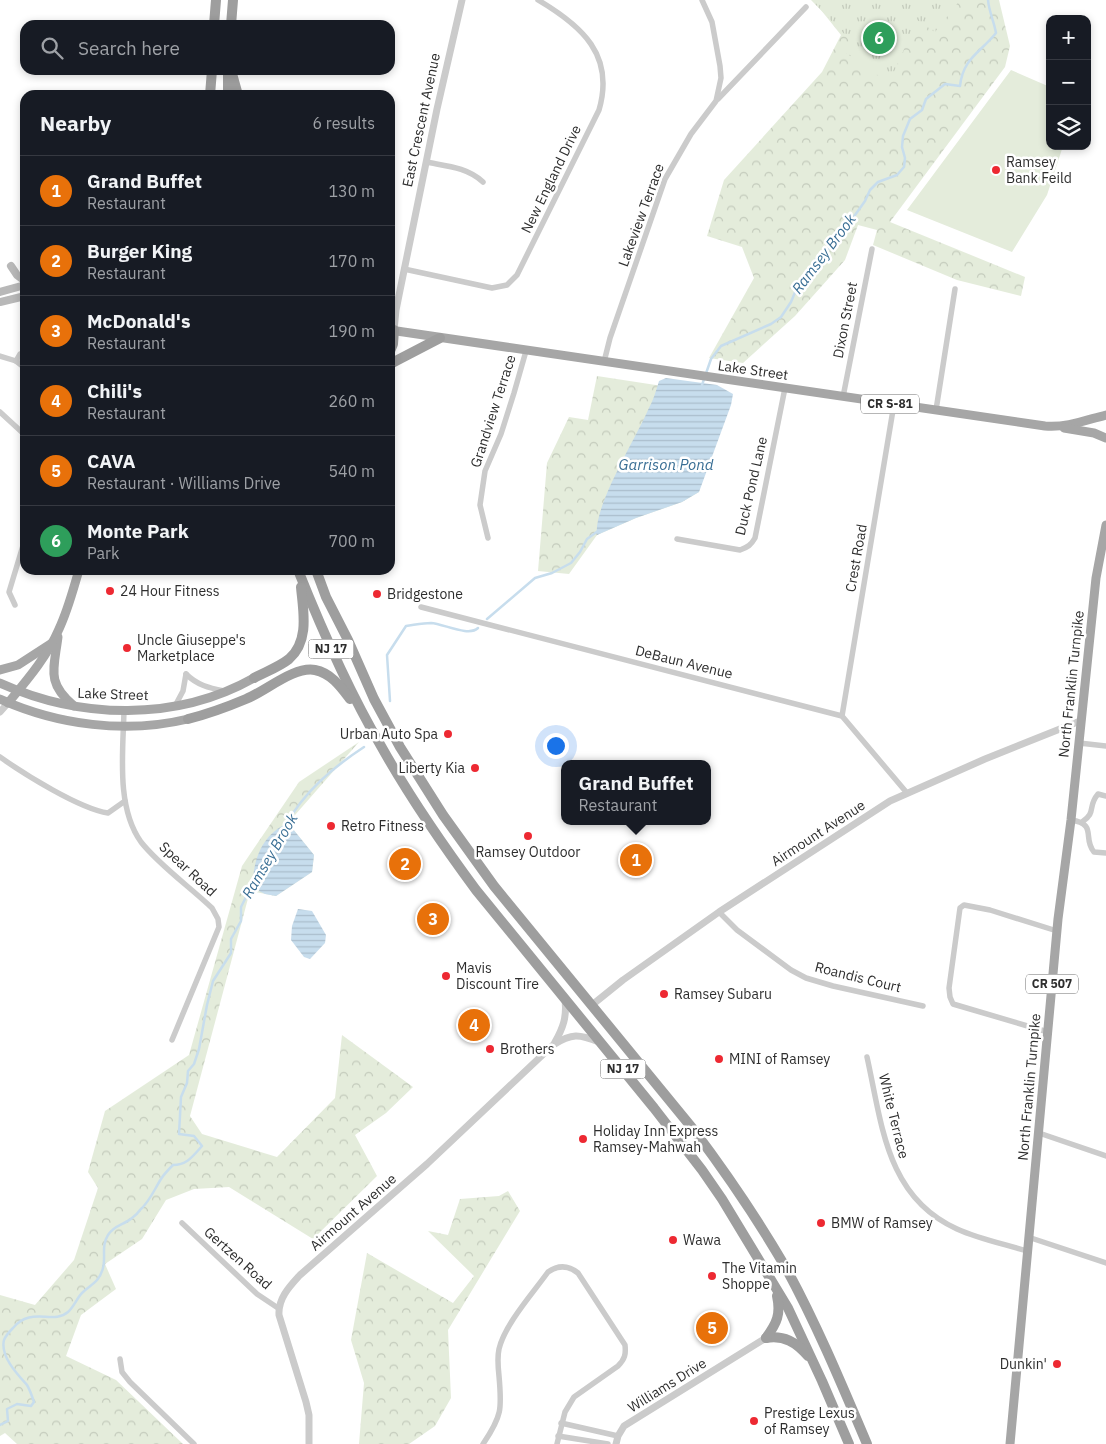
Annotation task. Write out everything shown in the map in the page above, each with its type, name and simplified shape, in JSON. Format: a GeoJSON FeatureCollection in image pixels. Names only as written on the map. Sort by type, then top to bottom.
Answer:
{"type":"FeatureCollection","features":[{"type":"Feature","properties":{"kind":"highway"},"geometry":{"type":"LineString","coordinates":[[214,20],[216,0]]}},
{"type":"Feature","properties":{"kind":"highway"},"geometry":{"type":"LineString","coordinates":[[231,20],[233,0]]}},
{"type":"Feature","properties":{"kind":"highway"},"geometry":{"type":"LineString","coordinates":[[210,90],[212,75]]}},
{"type":"Feature","properties":{"kind":"highway"},"geometry":{"type":"LineString","coordinates":[[228,90],[230,75]]}},
{"type":"Feature","properties":{"kind":"highway"},"geometry":{"type":"LineString","coordinates":[[232,75],[236,90]]}},
{"type":"Feature","properties":{"kind":"highway"},"geometry":{"type":"LineString","coordinates":[[395,361],[440,338]]}},
{"type":"Feature","properties":{"kind":"highway"},"geometry":{"type":"LineString","coordinates":[[254,678],[289,658],[299,645],[303,621],[299,575]]}},
{"type":"Feature","properties":{"kind":"highway","name":"NJ 17"},"geometry":{"type":"LineString","coordinates":[[300,575],[330,647],[369,725],[408,791],[476,890],[602,1043],[707,1176],[788,1308],[849,1444]]}},
{"type":"Feature","properties":{"kind":"highway","name":"NJ 17"},"geometry":{"type":"LineString","coordinates":[[318,575],[326,597],[348,640],[374,699],[428,793],[462,844],[489,880],[693,1129],[728,1176],[788,1273],[819,1333],[867,1444]]}},
{"type":"Feature","properties":{"kind":"highway"},"geometry":{"type":"LineString","coordinates":[[188,719],[234,704],[295,673],[309,669],[323,672],[336,682],[369,725]]}},
{"type":"Feature","properties":{"kind":"highway"},"geometry":{"type":"LineString","coordinates":[[766,1338],[778,1318],[780,1306],[776,1287]]}},
{"type":"Feature","properties":{"kind":"highway"},"geometry":{"type":"LineString","coordinates":[[766,1338],[780,1337],[793,1341],[814,1363]]}},
{"type":"Feature","properties":{"kind":"main road"},"geometry":{"type":"LineString","coordinates":[[11,266],[20,279]]}},
{"type":"Feature","properties":{"kind":"main road"},"geometry":{"type":"LineString","coordinates":[[20,285],[2,291],[3,301],[20,297]]}},
{"type":"Feature","properties":{"kind":"main road","name":"Lake Street"},"geometry":{"type":"LineString","coordinates":[[395,330],[1056,427],[1106,414]]}},
{"type":"Feature","properties":{"kind":"main road"},"geometry":{"type":"LineString","coordinates":[[1056,427],[1094,433],[1106,438]]}},
{"type":"Feature","properties":{"kind":"main road","name":"North Franklin Turnpike"},"geometry":{"type":"LineString","coordinates":[[1010,1444],[1057,931],[1071,820],[1096,578],[1106,525]]}},
{"type":"Feature","properties":{"kind":"main road"},"geometry":{"type":"LineString","coordinates":[[4,701],[18,691],[39,665],[54,641],[77,575]]}},
{"type":"Feature","properties":{"kind":"main road"},"geometry":{"type":"LineString","coordinates":[[59,630],[54,678],[59,692],[75,706]]}},
{"type":"Feature","properties":{"kind":"main road"},"geometry":{"type":"LineString","coordinates":[[0,670],[18,665],[54,641]]}},
{"type":"Feature","properties":{"kind":"main road","name":"Lake Street"},"geometry":{"type":"LineString","coordinates":[[0,683],[45,700],[75,706],[124,711],[150,710],[200,700],[254,678]]}},
{"type":"Feature","properties":{"kind":"main road","name":"Lake Street"},"geometry":{"type":"LineString","coordinates":[[4,701],[45,715],[93,724],[153,725],[188,719]]}},
{"type":"Feature","properties":{"kind":"street","name":"East Crescent Avenue"},"geometry":{"type":"LineString","coordinates":[[395,315],[426,162],[462,0]]}},
{"type":"Feature","properties":{"kind":"street","name":"New England Drive"},"geometry":{"type":"LineString","coordinates":[[404,269],[492,288],[500,288],[513,281],[522,267],[599,110],[604,87],[598,55],[586,36],[558,12],[538,0]]}},
{"type":"Feature","properties":{"kind":"street","name":"Lakeview Terrace"},"geometry":{"type":"LineString","coordinates":[[604,362],[610,338],[665,179],[691,134],[716,100],[721,78],[720,66],[712,22],[702,0]]}},
{"type":"Feature","properties":{"kind":"street"},"geometry":{"type":"LineString","coordinates":[[716,100],[806,7]]}},
{"type":"Feature","properties":{"kind":"street"},"geometry":{"type":"LineString","coordinates":[[426,162],[465,170],[483,182]]}},
{"type":"Feature","properties":{"kind":"street","name":"Dixon Street"},"geometry":{"type":"LineString","coordinates":[[843,396],[872,249]]}},
{"type":"Feature","properties":{"kind":"street"},"geometry":{"type":"LineString","coordinates":[[936,410],[955,289]]}},
{"type":"Feature","properties":{"kind":"street","name":"Grandview Terrace"},"geometry":{"type":"LineString","coordinates":[[488,538],[480,505],[485,471],[500,434],[526,351]]}},
{"type":"Feature","properties":{"kind":"street"},"geometry":{"type":"LineString","coordinates":[[16,361],[20,354]]}},
{"type":"Feature","properties":{"kind":"street"},"geometry":{"type":"LineString","coordinates":[[0,356],[20,364]]}},
{"type":"Feature","properties":{"kind":"street","name":"Duck Pond Lane"},"geometry":{"type":"LineString","coordinates":[[677,539],[740,550],[752,544],[755,538],[784,388]]}},
{"type":"Feature","properties":{"kind":"street","name":"Crest Road"},"geometry":{"type":"LineString","coordinates":[[842,716],[894,404]]}},
{"type":"Feature","properties":{"kind":"street"},"geometry":{"type":"LineString","coordinates":[[0,412],[20,430]]}},
{"type":"Feature","properties":{"kind":"street"},"geometry":{"type":"LineString","coordinates":[[15,605],[9,592],[20,556]]}},
{"type":"Feature","properties":{"kind":"street","name":"DeBaun Avenue"},"geometry":{"type":"LineString","coordinates":[[422,607],[842,716]]}},
{"type":"Feature","properties":{"kind":"street"},"geometry":{"type":"LineString","coordinates":[[175,706],[183,691],[186,674],[204,686],[226,691]]}},
{"type":"Feature","properties":{"kind":"street"},"geometry":{"type":"LineString","coordinates":[[0,712],[4,701]]}},
{"type":"Feature","properties":{"kind":"street","name":"Spear Road"},"geometry":{"type":"LineString","coordinates":[[124,711],[124,788],[125,801],[131,823],[141,841],[212,908],[218,919],[219,931],[172,1040]]}},
{"type":"Feature","properties":{"kind":"street"},"geometry":{"type":"LineString","coordinates":[[842,716],[907,793]]}},
{"type":"Feature","properties":{"kind":"street","name":"Airmount Avenue"},"geometry":{"type":"LineString","coordinates":[[592,1005],[623,980],[718,912],[890,801],[985,759],[1080,721]]}},
{"type":"Feature","properties":{"kind":"street"},"geometry":{"type":"LineString","coordinates":[[1079,742],[1106,746]]}},
{"type":"Feature","properties":{"kind":"street"},"geometry":{"type":"LineString","coordinates":[[0,757],[58,792],[100,812],[108,813],[125,801]]}},
{"type":"Feature","properties":{"kind":"street"},"geometry":{"type":"LineString","coordinates":[[1082,822],[1092,812],[1092,801],[1098,794],[1106,796]]}},
{"type":"Feature","properties":{"kind":"street"},"geometry":{"type":"LineString","coordinates":[[1071,820],[1082,822],[1087,828],[1089,846],[1094,852],[1106,853]]}},
{"type":"Feature","properties":{"kind":"street"},"geometry":{"type":"LineString","coordinates":[[1048,1032],[953,1004],[949,988],[960,908],[964,905],[977,907],[1057,931]]}},
{"type":"Feature","properties":{"kind":"street","name":"Roandis Court"},"geometry":{"type":"LineString","coordinates":[[718,912],[737,930],[791,970],[806,978],[923,1006]]}},
{"type":"Feature","properties":{"kind":"street","name":"Airmount Avenue"},"geometry":{"type":"LineString","coordinates":[[554,1044],[564,1026],[566,1015],[565,998]]}},
{"type":"Feature","properties":{"kind":"street","name":"Airmount Avenue"},"geometry":{"type":"LineString","coordinates":[[278,1308],[286,1290],[300,1275],[427,1164],[554,1044],[564,1038],[576,1035],[602,1043]]}},
{"type":"Feature","properties":{"kind":"street","name":"White Terrace"},"geometry":{"type":"LineString","coordinates":[[867,1057],[891,1160],[911,1194],[932,1214],[958,1230],[1027,1251]]}},
{"type":"Feature","properties":{"kind":"street"},"geometry":{"type":"LineString","coordinates":[[1039,1133],[1106,1156]]}},
{"type":"Feature","properties":{"kind":"street","name":"Gertzen Road"},"geometry":{"type":"LineString","coordinates":[[182,1223],[256,1294],[278,1308]]}},
{"type":"Feature","properties":{"kind":"street"},"geometry":{"type":"LineString","coordinates":[[1028,1237],[1106,1263]]}},
{"type":"Feature","properties":{"kind":"street"},"geometry":{"type":"LineString","coordinates":[[483,1444],[496,1425],[500,1415],[498,1352],[501,1342],[511,1323],[548,1272],[562,1266],[574,1269],[578,1273],[625,1345],[626,1353],[624,1361],[574,1397],[567,1407],[557,1444]]}},
{"type":"Feature","properties":{"kind":"street"},"geometry":{"type":"LineString","coordinates":[[278,1308],[306,1402],[309,1416],[309,1444]]}},
{"type":"Feature","properties":{"kind":"street","name":"Williams Drive"},"geometry":{"type":"LineString","coordinates":[[618,1436],[624,1426],[766,1338]]}},
{"type":"Feature","properties":{"kind":"street"},"geometry":{"type":"LineString","coordinates":[[120,1359],[122,1372],[130,1382],[194,1444]]}},
{"type":"Feature","properties":{"kind":"street"},"geometry":{"type":"LineString","coordinates":[[561,1424],[618,1436],[616,1444]]}},
{"type":"Feature","properties":{"kind":"street"},"geometry":{"type":"LineString","coordinates":[[558,1436],[608,1444]]}},
{"type":"Feature","properties":{"kind":"green space"},"geometry":{"type":"Polygon","coordinates":[[[811,0],[960,0],[935,32],[917,20],[889,83],[846,53],[854,44],[811,0]]]}},
{"type":"Feature","properties":{"kind":"green space"},"geometry":{"type":"Polygon","coordinates":[[[813,0],[999,0],[1010,46],[1005,67],[890,222],[1025,277],[1021,296],[957,280],[873,245],[877,230],[858,225],[845,260],[795,316],[743,363],[709,358],[754,278],[742,247],[707,236],[724,180],[822,72],[841,35],[813,0]]]}},
{"type":"Feature","properties":{"kind":"green space","name":"Ramsey Bank Feild"},"geometry":{"type":"Polygon","coordinates":[[[1011,70],[1046,85],[1046,150],[1062,150],[1047,195],[1012,252],[907,210],[1011,70]]]}},
{"type":"Feature","properties":{"kind":"green space"},"geometry":{"type":"Polygon","coordinates":[[[597,376],[721,395],[699,492],[682,502],[636,518],[597,535],[569,574],[538,571],[547,463],[569,417],[588,420],[597,376]]]}},
{"type":"Feature","properties":{"kind":"green space"},"geometry":{"type":"Polygon","coordinates":[[[359,742],[288,823],[314,855],[312,872],[276,896],[250,891],[190,1116],[202,1134],[277,1157],[335,1098],[342,1035],[413,1087],[386,1113],[355,1135],[377,1176],[313,1239],[229,1187],[194,1189],[166,1200],[142,1239],[105,1264],[116,1289],[81,1315],[66,1356],[116,1380],[183,1444],[17,1444],[5,1433],[0,1436],[0,1295],[35,1305],[74,1260],[98,1188],[88,1172],[105,1111],[189,1055],[242,866],[299,782],[359,742]]]}},
{"type":"Feature","properties":{"kind":"green space"},"geometry":{"type":"Polygon","coordinates":[[[508,1191],[520,1211],[448,1330],[451,1398],[435,1426],[409,1444],[359,1444],[364,1383],[351,1340],[367,1253],[453,1303],[474,1276],[428,1231],[448,1235],[460,1199],[499,1196],[508,1191]]]}},
{"type":"Feature","properties":{"kind":"water","name":"Garrison Pond"},"geometry":{"type":"Polygon","coordinates":[[[666,378],[717,385],[733,394],[731,405],[699,492],[682,502],[636,518],[597,535],[602,508],[616,472],[650,407],[659,381],[666,378]]]}},
{"type":"Feature","properties":{"kind":"water"},"geometry":{"type":"Polygon","coordinates":[[[288,823],[314,855],[312,872],[276,896],[265,894],[253,888],[254,868],[257,858],[260,849],[271,834],[288,823]]]}},
{"type":"Feature","properties":{"kind":"water"},"geometry":{"type":"Polygon","coordinates":[[[298,909],[312,911],[326,935],[325,943],[310,959],[304,957],[291,940],[292,926],[298,909]]]}},
{"type":"Feature","properties":{"kind":"waterway","name":"Ramsey Brook"},"geometry":{"type":"LineString","coordinates":[[702,385],[711,359],[721,346],[771,324],[781,317],[791,302],[798,285],[819,255],[833,246],[865,201],[870,190],[878,182],[897,175],[904,167],[903,136],[910,119],[922,110],[926,99],[945,84],[960,86],[968,62],[996,33],[988,0]]}},
{"type":"Feature","properties":{"kind":"waterway","name":"Ramsey Brook"},"geometry":{"type":"LineString","coordinates":[[487,619],[535,578],[552,573],[571,563],[587,539],[598,531]]}},
{"type":"Feature","properties":{"kind":"waterway","name":"Ramsey Brook"},"geometry":{"type":"LineString","coordinates":[[390,701],[387,655],[406,626],[431,623],[463,631],[478,628]]}},
{"type":"Feature","properties":{"kind":"waterway","name":"Ramsey Brook"},"geometry":{"type":"LineString","coordinates":[[285,826],[310,792],[330,772],[364,747]]}},
{"type":"Feature","properties":{"kind":"waterway","name":"Ramsey Brook"},"geometry":{"type":"LineString","coordinates":[[0,1425],[8,1421],[7,1409],[17,1404],[31,1406],[34,1402],[27,1385],[14,1370],[4,1352],[4,1340],[7,1335],[27,1318],[56,1317],[68,1312],[82,1293],[99,1277],[104,1264],[105,1243],[110,1232],[137,1213],[173,1165],[186,1162],[202,1146],[194,1136],[179,1134],[181,1097],[187,1083],[188,1071],[194,1064],[199,1049],[213,981],[231,953],[231,939],[241,921],[241,907],[254,881]]}},
{"type":"Feature","properties":{"kind":"place","name":"Monte Park"},"geometry":{"type":"Point","coordinates":[879,38]}},
{"type":"Feature","properties":{"kind":"place","name":"Ramsey Bank Feild"},"geometry":{"type":"Point","coordinates":[996,170]}},
{"type":"Feature","properties":{"kind":"place","name":"24 Hour Fitness"},"geometry":{"type":"Point","coordinates":[110,591]}},
{"type":"Feature","properties":{"kind":"place","name":"Bridgestone"},"geometry":{"type":"Point","coordinates":[377,594]}},
{"type":"Feature","properties":{"kind":"place","name":"Uncle Giuseppe's Marketplace"},"geometry":{"type":"Point","coordinates":[127,648]}},
{"type":"Feature","properties":{"kind":"place","name":"Urban Auto Spa"},"geometry":{"type":"Point","coordinates":[448,734]}},
{"type":"Feature","properties":{"kind":"place","name":"Liberty Kia"},"geometry":{"type":"Point","coordinates":[475,768]}},
{"type":"Feature","properties":{"kind":"place","name":"Retro Fitness"},"geometry":{"type":"Point","coordinates":[331,826]}},
{"type":"Feature","properties":{"kind":"place","name":"Ramsey Outdoor"},"geometry":{"type":"Point","coordinates":[528,836]}},
{"type":"Feature","properties":{"kind":"place","name":"Grand Buffet"},"geometry":{"type":"Point","coordinates":[636,860]}},
{"type":"Feature","properties":{"kind":"place","name":"Burger King"},"geometry":{"type":"Point","coordinates":[405,864]}},
{"type":"Feature","properties":{"kind":"place","name":"McDonald's"},"geometry":{"type":"Point","coordinates":[433,919]}},
{"type":"Feature","properties":{"kind":"place","name":"Mavis Discount Tire"},"geometry":{"type":"Point","coordinates":[446,976]}},
{"type":"Feature","properties":{"kind":"place","name":"Ramsey Subaru"},"geometry":{"type":"Point","coordinates":[664,994]}},
{"type":"Feature","properties":{"kind":"place","name":"Chili's"},"geometry":{"type":"Point","coordinates":[474,1025]}},
{"type":"Feature","properties":{"kind":"place","name":"Brothers"},"geometry":{"type":"Point","coordinates":[490,1049]}},
{"type":"Feature","properties":{"kind":"place","name":"MINI of Ramsey"},"geometry":{"type":"Point","coordinates":[719,1059]}},
{"type":"Feature","properties":{"kind":"place","name":"Holiday Inn Express Ramsey-Mahwah"},"geometry":{"type":"Point","coordinates":[583,1139]}},
{"type":"Feature","properties":{"kind":"place","name":"BMW of Ramsey"},"geometry":{"type":"Point","coordinates":[821,1223]}},
{"type":"Feature","properties":{"kind":"place","name":"Wawa"},"geometry":{"type":"Point","coordinates":[673,1240]}},
{"type":"Feature","properties":{"kind":"place","name":"The Vitamin Shoppe"},"geometry":{"type":"Point","coordinates":[712,1276]}},
{"type":"Feature","properties":{"kind":"place","name":"CAVA"},"geometry":{"type":"Point","coordinates":[712,1328]}},
{"type":"Feature","properties":{"kind":"place","name":"Dunkin'"},"geometry":{"type":"Point","coordinates":[1057,1364]}},
{"type":"Feature","properties":{"kind":"place","name":"Prestige Lexus of Ramsey"},"geometry":{"type":"Point","coordinates":[754,1421]}}]}
